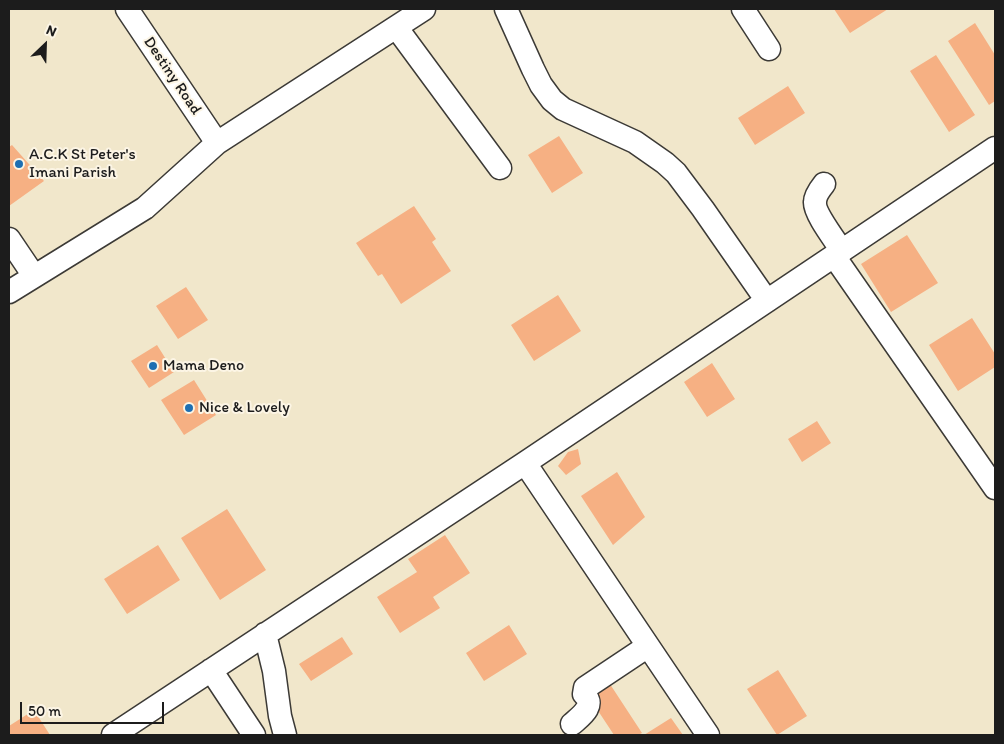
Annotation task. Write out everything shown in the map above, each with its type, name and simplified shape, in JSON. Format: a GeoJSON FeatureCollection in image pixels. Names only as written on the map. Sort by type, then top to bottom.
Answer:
{"type":"FeatureCollection","features":[{"type":"Feature","properties":{"kind":"street","name":"Destiny Road"},"geometry":{"type":"LineString","coordinates":[[127,9],[217,143]]}},
{"type":"Feature","properties":{"kind":"street"},"geometry":{"type":"LineString","coordinates":[[143,9],[215,124],[217,143]]}},
{"type":"Feature","properties":{"kind":"street"},"geometry":{"type":"LineString","coordinates":[[9,292],[145,208],[217,143],[424,9]]}},
{"type":"Feature","properties":{"kind":"street"},"geometry":{"type":"LineString","coordinates":[[506,9],[541,85],[552,100],[571,113],[642,147],[676,173],[767,301]]}},
{"type":"Feature","properties":{"kind":"street"},"geometry":{"type":"LineString","coordinates":[[743,9],[769,49]]}},
{"type":"Feature","properties":{"kind":"street"},"geometry":{"type":"LineString","coordinates":[[396,27],[500,168]]}},
{"type":"Feature","properties":{"kind":"street"},"geometry":{"type":"LineString","coordinates":[[113,735],[526,463],[995,148]]}},
{"type":"Feature","properties":{"kind":"street"},"geometry":{"type":"LineString","coordinates":[[824,184],[815,202],[816,210],[838,253],[995,488]]}},
{"type":"Feature","properties":{"kind":"street"},"geometry":{"type":"LineString","coordinates":[[9,240],[34,276]]}},
{"type":"Feature","properties":{"kind":"street"},"geometry":{"type":"LineString","coordinates":[[526,463],[708,735]]}},
{"type":"Feature","properties":{"kind":"street"},"geometry":{"type":"LineString","coordinates":[[265,634],[274,671],[280,716],[285,735]]}},
{"type":"Feature","properties":{"kind":"street"},"geometry":{"type":"LineString","coordinates":[[572,724],[586,711],[588,705],[584,694],[585,688],[648,646]]}},
{"type":"Feature","properties":{"kind":"street"},"geometry":{"type":"LineString","coordinates":[[211,670],[254,735]]}},
{"type":"Feature","properties":{"kind":"building"},"geometry":{"type":"Polygon","coordinates":[[[834,9],[888,9],[850,33],[834,9]]]}},
{"type":"Feature","properties":{"kind":"building"},"geometry":{"type":"Polygon","coordinates":[[[975,23],[995,55],[995,101],[989,105],[948,41],[975,23]]]}},
{"type":"Feature","properties":{"kind":"building"},"geometry":{"type":"Polygon","coordinates":[[[936,55],[975,115],[949,132],[910,71],[936,55]]]}},
{"type":"Feature","properties":{"kind":"building"},"geometry":{"type":"Polygon","coordinates":[[[788,86],[805,113],[755,145],[738,118],[788,86]]]}},
{"type":"Feature","properties":{"kind":"building"},"geometry":{"type":"Polygon","coordinates":[[[559,136],[583,173],[552,193],[528,155],[559,136]]]}},
{"type":"Feature","properties":{"kind":"building","name":"A.C.K St Peter's Imani Parish"},"geometry":{"type":"Polygon","coordinates":[[[12,145],[44,181],[9,206],[9,147],[12,145]]]}},
{"type":"Feature","properties":{"kind":"building"},"geometry":{"type":"Polygon","coordinates":[[[414,206],[436,239],[432,242],[451,271],[401,304],[382,274],[378,276],[356,243],[414,206]]]}},
{"type":"Feature","properties":{"kind":"building"},"geometry":{"type":"Polygon","coordinates":[[[907,235],[938,283],[891,312],[861,264],[907,235]]]}},
{"type":"Feature","properties":{"kind":"building"},"geometry":{"type":"Polygon","coordinates":[[[186,287],[208,320],[178,339],[156,306],[186,287]]]}},
{"type":"Feature","properties":{"kind":"building"},"geometry":{"type":"Polygon","coordinates":[[[558,295],[581,331],[534,361],[511,325],[558,295]]]}},
{"type":"Feature","properties":{"kind":"building"},"geometry":{"type":"Polygon","coordinates":[[[972,318],[995,354],[995,367],[958,391],[929,345],[972,318]]]}},
{"type":"Feature","properties":{"kind":"building","name":"Mama Deno"},"geometry":{"type":"Polygon","coordinates":[[[157,345],[174,372],[149,388],[131,361],[157,345]]]}},
{"type":"Feature","properties":{"kind":"building"},"geometry":{"type":"Polygon","coordinates":[[[712,363],[735,399],[707,417],[684,382],[712,363]]]}},
{"type":"Feature","properties":{"kind":"building","name":"Nice & Lovely"},"geometry":{"type":"Polygon","coordinates":[[[194,380],[216,415],[184,435],[161,400],[194,380]]]}},
{"type":"Feature","properties":{"kind":"building"},"geometry":{"type":"Polygon","coordinates":[[[817,421],[831,443],[802,462],[788,439],[817,421]]]}},
{"type":"Feature","properties":{"kind":"building"},"geometry":{"type":"Polygon","coordinates":[[[578,449],[581,464],[566,475],[558,466],[568,452],[578,449]]]}},
{"type":"Feature","properties":{"kind":"building"},"geometry":{"type":"Polygon","coordinates":[[[617,472],[645,517],[613,545],[581,496],[617,472]]]}},
{"type":"Feature","properties":{"kind":"building"},"geometry":{"type":"Polygon","coordinates":[[[227,509],[266,570],[220,600],[181,538],[227,509]]]}},
{"type":"Feature","properties":{"kind":"building"},"geometry":{"type":"Polygon","coordinates":[[[445,535],[470,573],[433,597],[440,608],[400,633],[377,597],[417,572],[408,559],[445,535]]]}},
{"type":"Feature","properties":{"kind":"building"},"geometry":{"type":"Polygon","coordinates":[[[158,545],[180,580],[127,614],[104,579],[158,545]]]}},
{"type":"Feature","properties":{"kind":"building"},"geometry":{"type":"Polygon","coordinates":[[[509,625],[527,654],[484,681],[466,653],[509,625]]]}},
{"type":"Feature","properties":{"kind":"building"},"geometry":{"type":"Polygon","coordinates":[[[342,637],[353,654],[311,681],[299,664],[342,637]]]}},
{"type":"Feature","properties":{"kind":"building"},"geometry":{"type":"Polygon","coordinates":[[[778,670],[807,716],[777,735],[747,689],[778,670]]]}},
{"type":"Feature","properties":{"kind":"building"},"geometry":{"type":"Polygon","coordinates":[[[606,678],[642,733],[638,735],[614,735],[585,691],[606,678]]]}},
{"type":"Feature","properties":{"kind":"building"},"geometry":{"type":"Polygon","coordinates":[[[34,710],[50,735],[9,735],[9,726],[34,710]]]}},
{"type":"Feature","properties":{"kind":"building"},"geometry":{"type":"Polygon","coordinates":[[[671,718],[683,735],[644,735],[671,718]]]}},
{"type":"Feature","properties":{"kind":"place","name":"A.C.K St Peter's Imani Parish"},"geometry":{"type":"Point","coordinates":[19,164]}},
{"type":"Feature","properties":{"kind":"place","name":"Mama Deno"},"geometry":{"type":"Point","coordinates":[153,366]}},
{"type":"Feature","properties":{"kind":"place","name":"Nice & Lovely"},"geometry":{"type":"Point","coordinates":[189,408]}}]}
